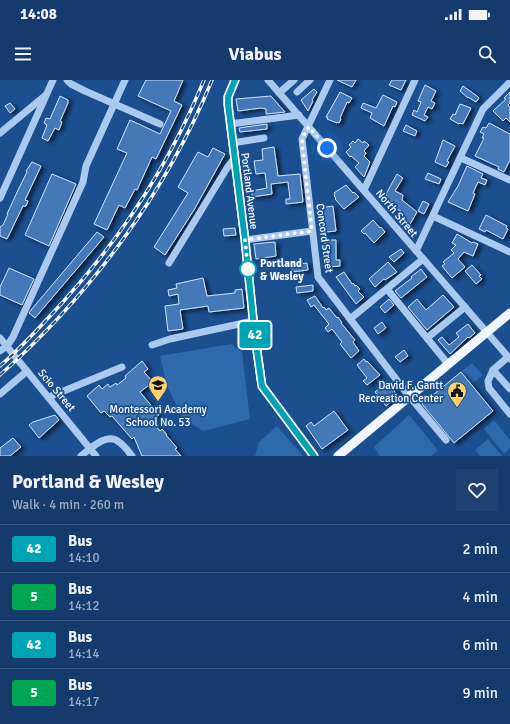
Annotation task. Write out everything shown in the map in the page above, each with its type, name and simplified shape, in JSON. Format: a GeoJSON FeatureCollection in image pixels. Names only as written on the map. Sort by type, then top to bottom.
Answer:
{"type":"FeatureCollection","features":[{"type":"Feature","properties":{"kind":"main road","name":"Portland Avenue"},"geometry":{"type":"LineString","coordinates":[[235,80],[228,100],[230,124],[262,386],[314,456]]}},
{"type":"Feature","properties":{"kind":"main road"},"geometry":{"type":"LineString","coordinates":[[338,456],[510,313]]}},
{"type":"Feature","properties":{"kind":"street"},"geometry":{"type":"LineString","coordinates":[[0,198],[53,80]]}},
{"type":"Feature","properties":{"kind":"street"},"geometry":{"type":"LineString","coordinates":[[67,80],[71,84],[160,124]]}},
{"type":"Feature","properties":{"kind":"street"},"geometry":{"type":"LineString","coordinates":[[0,351],[7,346],[13,337],[83,182],[86,166],[125,80]]}},
{"type":"Feature","properties":{"kind":"street"},"geometry":{"type":"LineString","coordinates":[[279,93],[294,80]]}},
{"type":"Feature","properties":{"kind":"street"},"geometry":{"type":"LineString","coordinates":[[297,92],[310,80]]}},
{"type":"Feature","properties":{"kind":"street","name":"Concord Street"},"geometry":{"type":"LineString","coordinates":[[330,80],[309,127],[303,136],[302,143],[318,277],[409,396],[446,440]]}},
{"type":"Feature","properties":{"kind":"street"},"geometry":{"type":"LineString","coordinates":[[364,190],[415,80]]}},
{"type":"Feature","properties":{"kind":"street","name":"North Street"},"geometry":{"type":"LineString","coordinates":[[272,81],[279,93],[509,358]]}},
{"type":"Feature","properties":{"kind":"street"},"geometry":{"type":"LineString","coordinates":[[416,251],[483,109],[510,82]]}},
{"type":"Feature","properties":{"kind":"street"},"geometry":{"type":"LineString","coordinates":[[0,133],[47,94]]}},
{"type":"Feature","properties":{"kind":"street"},"geometry":{"type":"LineString","coordinates":[[230,124],[299,116]]}},
{"type":"Feature","properties":{"kind":"street"},"geometry":{"type":"LineString","coordinates":[[232,143],[264,138]]}},
{"type":"Feature","properties":{"kind":"street"},"geometry":{"type":"LineString","coordinates":[[461,158],[510,180]]}},
{"type":"Feature","properties":{"kind":"street"},"geometry":{"type":"LineString","coordinates":[[169,263],[234,159]]}},
{"type":"Feature","properties":{"kind":"street"},"geometry":{"type":"LineString","coordinates":[[433,216],[510,252]]}},
{"type":"Feature","properties":{"kind":"street"},"geometry":{"type":"LineString","coordinates":[[245,240],[312,231]]}},
{"type":"Feature","properties":{"kind":"street"},"geometry":{"type":"LineString","coordinates":[[350,320],[423,260]]}},
{"type":"Feature","properties":{"kind":"street"},"geometry":{"type":"LineString","coordinates":[[387,289],[448,364]]}},
{"type":"Feature","properties":{"kind":"street"},"geometry":{"type":"LineString","coordinates":[[427,338],[465,307]]}},
{"type":"Feature","properties":{"kind":"street"},"geometry":{"type":"LineString","coordinates":[[152,345],[170,339],[253,321]]}},
{"type":"Feature","properties":{"kind":"street","name":"Scio Street"},"geometry":{"type":"LineString","coordinates":[[0,338],[96,456]]}},
{"type":"Feature","properties":{"kind":"street"},"geometry":{"type":"LineString","coordinates":[[509,358],[493,370],[488,381],[489,388],[510,414]]}},
{"type":"Feature","properties":{"kind":"street"},"geometry":{"type":"LineString","coordinates":[[49,397],[122,368]]}},
{"type":"Feature","properties":{"kind":"street"},"geometry":{"type":"LineString","coordinates":[[493,370],[510,389]]}},
{"type":"Feature","properties":{"kind":"street"},"geometry":{"type":"LineString","coordinates":[[0,394],[27,371]]}},
{"type":"Feature","properties":{"kind":"street"},"geometry":{"type":"LineString","coordinates":[[81,456],[100,442],[108,439],[115,439],[121,442],[132,456]]}},
{"type":"Feature","properties":{"kind":"shaded area"},"geometry":{"type":"Polygon","coordinates":[[[231,344],[242,352],[250,419],[203,431],[183,418],[167,386],[160,356],[231,344]]]}},
{"type":"Feature","properties":{"kind":"shaded area"},"geometry":{"type":"Polygon","coordinates":[[[472,363],[483,375],[472,384],[462,371],[472,363]]]}},
{"type":"Feature","properties":{"kind":"shaded area"},"geometry":{"type":"Polygon","coordinates":[[[409,415],[438,450],[432,456],[380,456],[374,447],[409,415]]]}},
{"type":"Feature","properties":{"kind":"shaded area"},"geometry":{"type":"Polygon","coordinates":[[[494,420],[510,440],[510,448],[504,454],[484,429],[494,420]]]}},
{"type":"Feature","properties":{"kind":"shaded area"},"geometry":{"type":"Polygon","coordinates":[[[277,426],[303,456],[255,456],[259,442],[277,426]]]}},
{"type":"Feature","properties":{"kind":"shaded area"},"geometry":{"type":"Polygon","coordinates":[[[488,439],[502,456],[480,456],[475,450],[488,439]]]}},
{"type":"Feature","properties":{"kind":"building"},"geometry":{"type":"Polygon","coordinates":[[[146,80],[183,80],[174,101],[182,105],[156,159],[152,157],[137,190],[135,189],[125,208],[119,205],[107,230],[94,224],[127,153],[117,149],[130,120],[160,134],[171,111],[138,96],[146,80]]]}},
{"type":"Feature","properties":{"kind":"building"},"geometry":{"type":"Polygon","coordinates":[[[337,80],[356,80],[352,87],[337,80]]]}},
{"type":"Feature","properties":{"kind":"building"},"geometry":{"type":"Polygon","coordinates":[[[392,80],[406,80],[401,90],[389,85],[392,80]]]}},
{"type":"Feature","properties":{"kind":"building"},"geometry":{"type":"Polygon","coordinates":[[[425,85],[436,91],[431,101],[435,103],[432,109],[428,107],[424,115],[428,117],[425,121],[412,115],[414,110],[417,112],[421,102],[418,101],[425,85]]]}},
{"type":"Feature","properties":{"kind":"building"},"geometry":{"type":"Polygon","coordinates":[[[463,86],[479,98],[476,102],[468,98],[460,91],[463,86]]]}},
{"type":"Feature","properties":{"kind":"building"},"geometry":{"type":"Polygon","coordinates":[[[314,89],[317,92],[308,111],[301,100],[314,89]]]}},
{"type":"Feature","properties":{"kind":"building"},"geometry":{"type":"Polygon","coordinates":[[[340,92],[352,98],[349,103],[347,102],[340,118],[341,119],[339,123],[337,123],[327,119],[328,117],[326,117],[340,92]]]}},
{"type":"Feature","properties":{"kind":"building"},"geometry":{"type":"Polygon","coordinates":[[[510,92],[510,103],[508,105],[510,108],[510,122],[506,118],[503,121],[493,111],[506,99],[504,98],[510,92]]]}},
{"type":"Feature","properties":{"kind":"building"},"geometry":{"type":"Polygon","coordinates":[[[383,95],[397,102],[395,107],[393,106],[384,126],[370,118],[372,113],[361,108],[363,103],[376,108],[383,95]]]}},
{"type":"Feature","properties":{"kind":"building"},"geometry":{"type":"Polygon","coordinates":[[[60,96],[68,100],[68,103],[60,121],[62,122],[59,130],[55,128],[48,141],[42,138],[47,125],[44,123],[46,118],[50,119],[60,96]]]}},
{"type":"Feature","properties":{"kind":"building"},"geometry":{"type":"Polygon","coordinates":[[[271,96],[285,112],[266,114],[266,109],[261,108],[238,111],[236,99],[271,96]]]}},
{"type":"Feature","properties":{"kind":"building"},"geometry":{"type":"Polygon","coordinates":[[[10,103],[15,109],[10,113],[5,106],[10,103]]]}},
{"type":"Feature","properties":{"kind":"building"},"geometry":{"type":"Polygon","coordinates":[[[460,104],[471,108],[463,124],[459,124],[450,119],[453,114],[455,115],[460,104]]]}},
{"type":"Feature","properties":{"kind":"building"},"geometry":{"type":"Polygon","coordinates":[[[489,123],[510,134],[510,160],[504,172],[498,169],[499,167],[475,156],[484,138],[482,138],[484,134],[480,132],[483,127],[486,128],[489,123]]]}},
{"type":"Feature","properties":{"kind":"building"},"geometry":{"type":"Polygon","coordinates":[[[267,124],[267,129],[240,132],[239,128],[267,124]]]}},
{"type":"Feature","properties":{"kind":"building"},"geometry":{"type":"Polygon","coordinates":[[[406,125],[417,131],[415,136],[403,131],[406,125]]]}},
{"type":"Feature","properties":{"kind":"building"},"geometry":{"type":"Polygon","coordinates":[[[358,139],[369,145],[364,151],[366,153],[364,156],[370,162],[364,177],[355,167],[359,163],[351,156],[350,157],[346,152],[351,147],[349,145],[353,141],[355,143],[358,139]]]}},
{"type":"Feature","properties":{"kind":"building"},"geometry":{"type":"Polygon","coordinates":[[[443,140],[455,146],[447,161],[449,162],[446,167],[435,162],[443,140]]]}},
{"type":"Feature","properties":{"kind":"building"},"geometry":{"type":"Polygon","coordinates":[[[274,147],[278,176],[300,174],[303,202],[286,204],[286,199],[290,199],[288,182],[271,184],[272,194],[252,197],[252,191],[267,188],[265,173],[256,174],[254,161],[263,160],[262,149],[274,147]]]}},
{"type":"Feature","properties":{"kind":"building"},"geometry":{"type":"Polygon","coordinates":[[[213,148],[225,154],[194,210],[165,255],[154,247],[188,193],[178,187],[198,152],[208,157],[213,148]]]}},
{"type":"Feature","properties":{"kind":"building"},"geometry":{"type":"Polygon","coordinates":[[[32,162],[41,166],[25,200],[28,201],[26,206],[23,206],[7,239],[0,236],[0,227],[3,225],[27,172],[26,171],[32,162]]]}},
{"type":"Feature","properties":{"kind":"building"},"geometry":{"type":"Polygon","coordinates":[[[467,166],[483,174],[481,178],[487,180],[485,185],[478,182],[468,211],[448,202],[458,186],[467,166]]]}},
{"type":"Feature","properties":{"kind":"building"},"geometry":{"type":"Polygon","coordinates":[[[428,173],[441,179],[439,184],[425,179],[428,173]]]}},
{"type":"Feature","properties":{"kind":"building"},"geometry":{"type":"Polygon","coordinates":[[[52,174],[76,184],[49,246],[25,235],[52,174]]]}},
{"type":"Feature","properties":{"kind":"building"},"geometry":{"type":"Polygon","coordinates":[[[397,174],[403,178],[395,191],[403,195],[402,200],[417,212],[409,226],[405,223],[406,221],[398,215],[401,211],[391,207],[394,203],[386,198],[386,194],[397,174]]]}},
{"type":"Feature","properties":{"kind":"building"},"geometry":{"type":"Polygon","coordinates":[[[346,185],[359,197],[344,209],[335,199],[334,193],[346,185]]]}},
{"type":"Feature","properties":{"kind":"building"},"geometry":{"type":"Polygon","coordinates":[[[423,201],[429,204],[424,214],[418,211],[423,201]]]}},
{"type":"Feature","properties":{"kind":"building"},"geometry":{"type":"Polygon","coordinates":[[[333,206],[336,231],[326,232],[324,214],[320,214],[320,208],[333,206]]]}},
{"type":"Feature","properties":{"kind":"building"},"geometry":{"type":"Polygon","coordinates":[[[486,215],[507,226],[506,228],[508,229],[503,239],[486,230],[485,232],[479,229],[486,215]]]}},
{"type":"Feature","properties":{"kind":"building"},"geometry":{"type":"Polygon","coordinates":[[[373,220],[385,232],[374,243],[365,233],[364,234],[361,231],[373,220]]]}},
{"type":"Feature","properties":{"kind":"building"},"geometry":{"type":"Polygon","coordinates":[[[235,228],[236,235],[224,236],[223,229],[235,228]]]}},
{"type":"Feature","properties":{"kind":"building"},"geometry":{"type":"Polygon","coordinates":[[[97,232],[104,237],[35,318],[29,313],[31,310],[97,232]]]}},
{"type":"Feature","properties":{"kind":"building"},"geometry":{"type":"Polygon","coordinates":[[[457,234],[472,243],[478,244],[473,256],[464,252],[458,259],[465,267],[452,278],[442,266],[445,264],[443,262],[454,253],[451,250],[456,245],[452,243],[457,234]]]}},
{"type":"Feature","properties":{"kind":"building"},"geometry":{"type":"Polygon","coordinates":[[[336,240],[336,260],[340,260],[340,266],[329,267],[328,251],[327,248],[325,249],[325,242],[336,240]]]}},
{"type":"Feature","properties":{"kind":"building"},"geometry":{"type":"Polygon","coordinates":[[[275,242],[276,256],[256,259],[254,244],[275,242]]]}},
{"type":"Feature","properties":{"kind":"building"},"geometry":{"type":"Polygon","coordinates":[[[401,249],[404,253],[394,262],[389,257],[401,249]]]}},
{"type":"Feature","properties":{"kind":"building"},"geometry":{"type":"Polygon","coordinates":[[[388,262],[397,272],[385,280],[384,279],[375,287],[369,279],[388,262]]]}},
{"type":"Feature","properties":{"kind":"building"},"geometry":{"type":"Polygon","coordinates":[[[307,263],[308,270],[292,272],[292,265],[307,263]]]}},
{"type":"Feature","properties":{"kind":"building"},"geometry":{"type":"Polygon","coordinates":[[[472,265],[481,275],[479,276],[482,279],[476,284],[465,271],[472,265]]]}},
{"type":"Feature","properties":{"kind":"building"},"geometry":{"type":"Polygon","coordinates":[[[9,268],[34,279],[22,305],[0,295],[0,287],[9,268]]]}},
{"type":"Feature","properties":{"kind":"building"},"geometry":{"type":"Polygon","coordinates":[[[421,269],[427,277],[401,298],[395,291],[421,269]]]}},
{"type":"Feature","properties":{"kind":"building"},"geometry":{"type":"Polygon","coordinates":[[[344,272],[352,284],[353,283],[360,289],[358,291],[364,297],[356,304],[336,277],[344,272]]]}},
{"type":"Feature","properties":{"kind":"building"},"geometry":{"type":"Polygon","coordinates":[[[203,278],[207,296],[235,293],[235,290],[242,289],[244,308],[209,312],[208,306],[180,310],[183,329],[168,331],[165,306],[179,304],[178,294],[169,296],[168,290],[177,288],[176,284],[203,278]]]}},
{"type":"Feature","properties":{"kind":"building"},"geometry":{"type":"Polygon","coordinates":[[[313,285],[313,291],[297,293],[296,287],[313,285]]]}},
{"type":"Feature","properties":{"kind":"building"},"geometry":{"type":"Polygon","coordinates":[[[443,295],[454,307],[427,330],[408,307],[417,299],[426,310],[443,295]]]}},
{"type":"Feature","properties":{"kind":"building"},"geometry":{"type":"Polygon","coordinates":[[[315,296],[323,308],[324,307],[326,310],[329,308],[337,318],[338,317],[355,340],[353,342],[359,351],[351,358],[340,344],[342,342],[332,329],[328,332],[325,328],[329,324],[314,305],[311,307],[307,300],[315,296]]]}},
{"type":"Feature","properties":{"kind":"building"},"geometry":{"type":"Polygon","coordinates":[[[389,299],[394,305],[385,313],[380,307],[389,299]]]}},
{"type":"Feature","properties":{"kind":"building"},"geometry":{"type":"Polygon","coordinates":[[[382,322],[386,328],[378,334],[374,328],[382,322]]]}},
{"type":"Feature","properties":{"kind":"building"},"geometry":{"type":"Polygon","coordinates":[[[468,324],[475,333],[469,338],[468,337],[450,354],[438,340],[442,337],[449,345],[459,337],[456,333],[468,324]]]}},
{"type":"Feature","properties":{"kind":"building"},"geometry":{"type":"Polygon","coordinates":[[[404,350],[408,356],[400,362],[395,357],[404,350]]]}},
{"type":"Feature","properties":{"kind":"building"},"geometry":{"type":"Polygon","coordinates":[[[364,359],[380,375],[367,385],[363,381],[367,378],[357,365],[364,359]]]}},
{"type":"Feature","properties":{"kind":"building"},"geometry":{"type":"Polygon","coordinates":[[[142,361],[148,369],[144,372],[153,382],[140,392],[159,415],[152,421],[160,431],[162,429],[167,435],[181,456],[142,456],[134,437],[132,439],[112,416],[110,417],[104,411],[101,413],[87,396],[99,385],[102,389],[108,384],[110,387],[116,383],[117,385],[142,361]]]}},
{"type":"Feature","properties":{"kind":"building","name":"David F. Gantt Recreation Center"},"geometry":{"type":"Polygon","coordinates":[[[461,372],[493,411],[454,443],[422,404],[461,372]]]}},
{"type":"Feature","properties":{"kind":"building"},"geometry":{"type":"Polygon","coordinates":[[[387,382],[398,396],[386,406],[375,392],[387,382]]]}},
{"type":"Feature","properties":{"kind":"building"},"geometry":{"type":"Polygon","coordinates":[[[334,411],[348,430],[322,449],[306,426],[311,422],[314,426],[334,411]]]}},
{"type":"Feature","properties":{"kind":"building"},"geometry":{"type":"Polygon","coordinates":[[[55,415],[59,420],[39,438],[29,425],[33,422],[55,415]]]}},
{"type":"Feature","properties":{"kind":"building"},"geometry":{"type":"Polygon","coordinates":[[[13,438],[21,447],[10,456],[0,456],[0,448],[13,438]]]}},
{"type":"Feature","properties":{"kind":"railway"},"geometry":{"type":"LineString","coordinates":[[0,366],[39,328],[105,252],[143,198],[160,170],[191,111],[204,80]]}},
{"type":"Feature","properties":{"kind":"railway"},"geometry":{"type":"LineString","coordinates":[[0,375],[65,311],[123,240],[149,202],[172,162],[193,122],[212,80]]}},
{"type":"Feature","properties":{"kind":"bus line","name":"42"},"geometry":{"type":"LineString","coordinates":[[235,80],[228,97],[228,104],[262,386],[314,456]]}},
{"type":"Feature","properties":{"kind":"place","name":"Portland & Wesley"},"geometry":{"type":"Point","coordinates":[248,269]}},
{"type":"Feature","properties":{"kind":"place","name":"Montessori Academy School No. 53"},"geometry":{"type":"Point","coordinates":[158,402]}},
{"type":"Feature","properties":{"kind":"place","name":"David F. Gantt Recreation Center"},"geometry":{"type":"Point","coordinates":[457,408]}},
{"type":"Feature","properties":{"kind":"route"},"geometry":{"type":"LineString","coordinates":[[248,269],[245,240],[312,231],[302,143],[303,136],[309,127],[327,148]]}}]}
